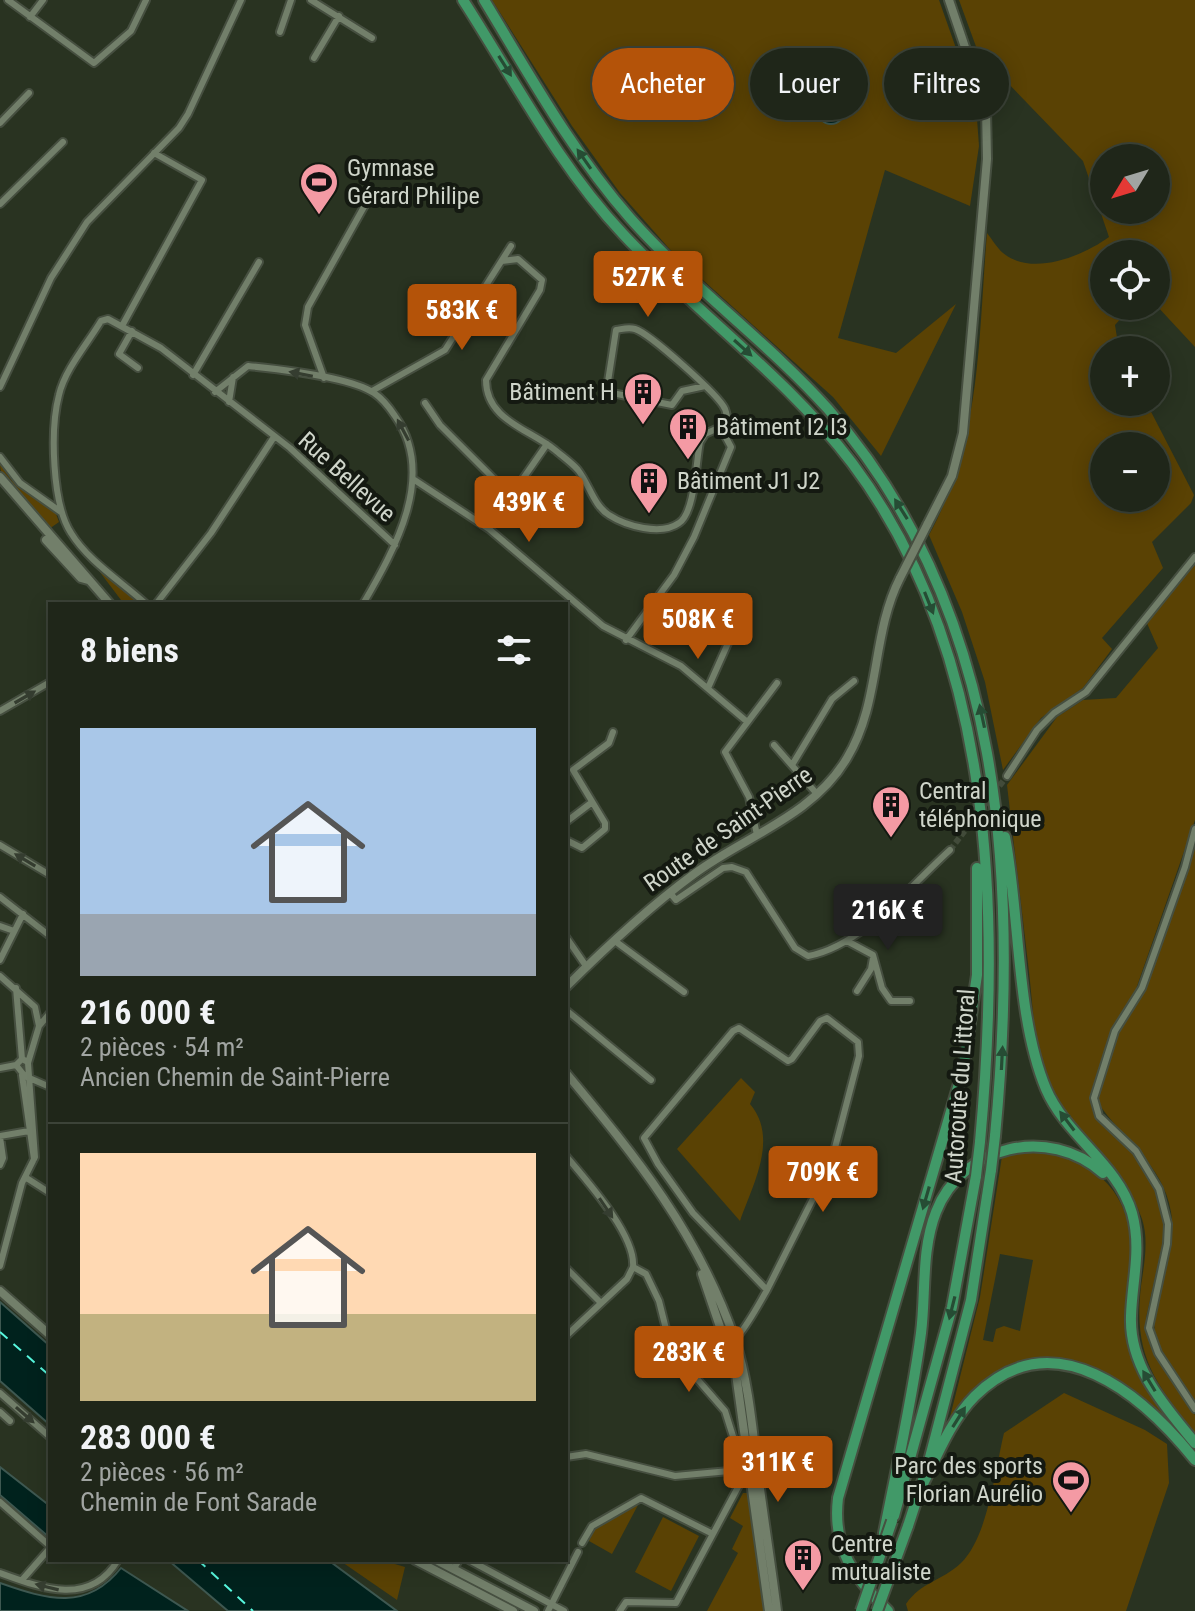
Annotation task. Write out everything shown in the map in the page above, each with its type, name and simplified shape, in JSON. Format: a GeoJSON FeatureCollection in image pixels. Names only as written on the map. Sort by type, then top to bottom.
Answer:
{"type":"FeatureCollection","features":[{"type":"Feature","properties":{"kind":"highway","name":"Autoroute du Littoral"},"geometry":{"type":"LineString","coordinates":[[463,0],[557,150],[622,233],[778,379],[823,428],[883,508],[919,578],[950,660],[977,790],[988,968],[980,1142],[952,1307],[890,1520]]}},
{"type":"Feature","properties":{"kind":"highway","name":"Autoroute du Littoral"},"geometry":{"type":"LineString","coordinates":[[484,0],[608,192],[680,269],[828,409],[883,481],[915,531],[947,602],[971,673],[988,744],[999,829],[1004,915],[1003,1038],[991,1170],[961,1344],[922,1486]]}},
{"type":"Feature","properties":{"kind":"highway"},"geometry":{"type":"LineString","coordinates":[[988,744],[1009,858],[1031,1032],[1039,1068],[1054,1104],[1121,1189],[1136,1233]]}},
{"type":"Feature","properties":{"kind":"highway"},"geometry":{"type":"LineString","coordinates":[[888,1611],[846,1562],[837,1535],[837,1507],[963,1070],[970,1035],[979,942],[977,790]]}},
{"type":"Feature","properties":{"kind":"highway"},"geometry":{"type":"LineString","coordinates":[[861,1611],[890,1520],[913,1388],[929,1235],[936,1210],[952,1184],[972,1165],[1002,1150],[1024,1146],[1051,1147],[1090,1163],[1111,1180],[1129,1208],[1136,1233],[1138,1253],[1131,1319],[1136,1354],[1152,1388],[1195,1443]]}},
{"type":"Feature","properties":{"kind":"highway"},"geometry":{"type":"LineString","coordinates":[[877,1611],[922,1486],[959,1416],[975,1395],[1012,1373],[1041,1366],[1081,1368],[1116,1382],[1156,1415],[1195,1460]]}},
{"type":"Feature","properties":{"kind":"main road","name":"Route de Saint-Pierre"},"geometry":{"type":"LineString","coordinates":[[568,985],[670,893],[711,862],[817,794],[841,767],[868,715],[876,657],[898,582],[952,476],[963,433],[987,159],[986,109],[949,0]]}},
{"type":"Feature","properties":{"kind":"main road"},"geometry":{"type":"LineString","coordinates":[[0,477],[108,602]]}},
{"type":"Feature","properties":{"kind":"main road"},"geometry":{"type":"LineString","coordinates":[[0,486],[81,578],[88,580]]}},
{"type":"Feature","properties":{"kind":"main road"},"geometry":{"type":"LineString","coordinates":[[568,1075],[645,1169],[676,1214],[695,1246],[734,1339],[745,1382],[747,1469],[769,1611]]}},
{"type":"Feature","properties":{"kind":"main road"},"geometry":{"type":"LineString","coordinates":[[568,1084],[633,1159],[675,1218],[699,1267],[730,1352],[747,1469],[777,1611]]}},
{"type":"Feature","properties":{"kind":"main road"},"geometry":{"type":"LineString","coordinates":[[0,1291],[48,1330]]}},
{"type":"Feature","properties":{"kind":"main road"},"geometry":{"type":"LineString","coordinates":[[419,1562],[513,1611]]}},
{"type":"Feature","properties":{"kind":"main road"},"geometry":{"type":"LineString","coordinates":[[455,1564],[534,1611]]}},
{"type":"Feature","properties":{"kind":"street"},"geometry":{"type":"LineString","coordinates":[[8,0],[94,63],[131,31],[146,0]]}},
{"type":"Feature","properties":{"kind":"street"},"geometry":{"type":"LineString","coordinates":[[30,17],[43,0]]}},
{"type":"Feature","properties":{"kind":"street"},"geometry":{"type":"LineString","coordinates":[[0,387],[51,278],[87,222],[188,114],[241,0]]}},
{"type":"Feature","properties":{"kind":"street"},"geometry":{"type":"LineString","coordinates":[[280,32],[291,0]]}},
{"type":"Feature","properties":{"kind":"street"},"geometry":{"type":"LineString","coordinates":[[311,0],[372,38]]}},
{"type":"Feature","properties":{"kind":"street"},"geometry":{"type":"LineString","coordinates":[[314,58],[339,16]]}},
{"type":"Feature","properties":{"kind":"street"},"geometry":{"type":"LineString","coordinates":[[0,123],[29,93]]}},
{"type":"Feature","properties":{"kind":"street"},"geometry":{"type":"LineString","coordinates":[[0,204],[63,142]]}},
{"type":"Feature","properties":{"kind":"street"},"geometry":{"type":"LineString","coordinates":[[144,602],[82,547],[64,522],[55,434],[59,395],[101,321],[108,319],[122,326],[202,180],[154,153]]}},
{"type":"Feature","properties":{"kind":"street"},"geometry":{"type":"LineString","coordinates":[[324,378],[305,325],[308,307],[365,205]]}},
{"type":"Feature","properties":{"kind":"street"},"geometry":{"type":"LineString","coordinates":[[372,391],[445,350],[511,246]]}},
{"type":"Feature","properties":{"kind":"street"},"geometry":{"type":"LineString","coordinates":[[502,261],[518,259],[542,280],[540,290],[486,380],[486,392],[495,409],[507,420],[547,444],[578,470],[605,513],[644,528],[671,528],[683,521],[690,503],[700,442],[705,434],[716,429],[724,434],[731,447],[694,537],[674,575],[626,640]]}},
{"type":"Feature","properties":{"kind":"street"},"geometry":{"type":"LineString","coordinates":[[193,375],[259,262]]}},
{"type":"Feature","properties":{"kind":"street","name":"Rue Bellevue"},"geometry":{"type":"LineString","coordinates":[[122,326],[161,348],[274,437],[395,545]]}},
{"type":"Feature","properties":{"kind":"street"},"geometry":{"type":"LineString","coordinates":[[705,386],[682,391],[672,405],[612,393],[607,388],[607,375],[616,330],[629,327],[649,336],[705,386],[725,409],[729,428],[724,434]]}},
{"type":"Feature","properties":{"kind":"street"},"geometry":{"type":"LineString","coordinates":[[132,331],[119,354],[138,368]]}},
{"type":"Feature","properties":{"kind":"street"},"geometry":{"type":"LineString","coordinates":[[215,392],[248,366],[324,378],[372,391],[384,401],[407,433],[413,479],[395,545],[364,602]]}},
{"type":"Feature","properties":{"kind":"street"},"geometry":{"type":"LineString","coordinates":[[229,402],[233,377]]}},
{"type":"Feature","properties":{"kind":"street"},"geometry":{"type":"LineString","coordinates":[[425,403],[440,425],[511,496],[547,444]]}},
{"type":"Feature","properties":{"kind":"street"},"geometry":{"type":"LineString","coordinates":[[158,602],[211,533],[274,437]]}},
{"type":"Feature","properties":{"kind":"street"},"geometry":{"type":"LineString","coordinates":[[0,457],[20,483],[61,512]]}},
{"type":"Feature","properties":{"kind":"street"},"geometry":{"type":"LineString","coordinates":[[413,479],[489,529],[603,626],[681,666],[745,720]]}},
{"type":"Feature","properties":{"kind":"street"},"geometry":{"type":"LineString","coordinates":[[48,534],[64,522]]}},
{"type":"Feature","properties":{"kind":"street"},"geometry":{"type":"LineString","coordinates":[[71,559],[82,547]]}},
{"type":"Feature","properties":{"kind":"street"},"geometry":{"type":"LineString","coordinates":[[1007,776],[1037,730],[1054,713],[1086,692],[1195,557]]}},
{"type":"Feature","properties":{"kind":"street"},"geometry":{"type":"LineString","coordinates":[[708,688],[737,623]]}},
{"type":"Feature","properties":{"kind":"street"},"geometry":{"type":"LineString","coordinates":[[792,765],[832,699],[854,681]]}},
{"type":"Feature","properties":{"kind":"street"},"geometry":{"type":"LineString","coordinates":[[0,711],[48,683]]}},
{"type":"Feature","properties":{"kind":"street"},"geometry":{"type":"LineString","coordinates":[[757,835],[749,797],[725,752],[745,720],[777,683]]}},
{"type":"Feature","properties":{"kind":"street"},"geometry":{"type":"LineString","coordinates":[[568,841],[582,848],[605,829],[605,823],[573,770],[609,743],[613,732]]}},
{"type":"Feature","properties":{"kind":"street"},"geometry":{"type":"LineString","coordinates":[[774,745],[817,794]]}},
{"type":"Feature","properties":{"kind":"street"},"geometry":{"type":"LineString","coordinates":[[568,820],[591,803]]}},
{"type":"Feature","properties":{"kind":"street"},"geometry":{"type":"LineString","coordinates":[[1195,829],[1185,867],[1142,988],[1115,1031],[1094,1098],[1099,1116],[1136,1151],[1159,1189],[1168,1224],[1167,1244],[1149,1328],[1158,1353],[1195,1409]]}},
{"type":"Feature","properties":{"kind":"street"},"geometry":{"type":"LineString","coordinates":[[0,845],[48,874]]}},
{"type":"Feature","properties":{"kind":"street"},"geometry":{"type":"LineString","coordinates":[[670,893],[676,900],[723,868],[732,867],[746,872],[795,948],[808,956],[847,941],[904,895],[950,850]]}},
{"type":"Feature","properties":{"kind":"street"},"geometry":{"type":"LineString","coordinates":[[0,897],[48,934]]}},
{"type":"Feature","properties":{"kind":"street"},"geometry":{"type":"LineString","coordinates":[[0,960],[23,914]]}},
{"type":"Feature","properties":{"kind":"street"},"geometry":{"type":"LineString","coordinates":[[0,926],[14,931]]}},
{"type":"Feature","properties":{"kind":"street"},"geometry":{"type":"LineString","coordinates":[[568,940],[586,966]]}},
{"type":"Feature","properties":{"kind":"street"},"geometry":{"type":"LineString","coordinates":[[615,941],[684,992]]}},
{"type":"Feature","properties":{"kind":"street"},"geometry":{"type":"LineString","coordinates":[[847,941],[860,946],[873,958],[882,988],[891,1001],[910,1001]]}},
{"type":"Feature","properties":{"kind":"street"},"geometry":{"type":"LineString","coordinates":[[857,991],[871,969],[873,958]]}},
{"type":"Feature","properties":{"kind":"street"},"geometry":{"type":"LineString","coordinates":[[0,977],[35,1007],[39,1026]]}},
{"type":"Feature","properties":{"kind":"street"},"geometry":{"type":"LineString","coordinates":[[16,988],[34,1159]]}},
{"type":"Feature","properties":{"kind":"street"},"geometry":{"type":"LineString","coordinates":[[568,1012],[651,1080]]}},
{"type":"Feature","properties":{"kind":"street"},"geometry":{"type":"LineString","coordinates":[[0,1068],[25,1060],[39,1026],[48,1017]]}},
{"type":"Feature","properties":{"kind":"street"},"geometry":{"type":"LineString","coordinates":[[730,1352],[734,1339],[746,1329],[767,1290],[831,1163],[859,1056],[858,1042],[827,1018],[820,1021],[788,1061],[737,1030],[644,1138],[693,1213],[767,1290]]}},
{"type":"Feature","properties":{"kind":"street"},"geometry":{"type":"LineString","coordinates":[[16,1065],[26,1076],[48,1086]]}},
{"type":"Feature","properties":{"kind":"street"},"geometry":{"type":"LineString","coordinates":[[0,1266],[25,1177],[36,1150],[26,1076]]}},
{"type":"Feature","properties":{"kind":"street"},"geometry":{"type":"LineString","coordinates":[[0,1165],[0,1136],[29,1131]]}},
{"type":"Feature","properties":{"kind":"street"},"geometry":{"type":"LineString","coordinates":[[568,1159],[622,1233],[633,1258],[633,1267],[627,1279],[568,1334]]}},
{"type":"Feature","properties":{"kind":"street"},"geometry":{"type":"LineString","coordinates":[[25,1177],[48,1192]]}},
{"type":"Feature","properties":{"kind":"street"},"geometry":{"type":"LineString","coordinates":[[620,1611],[626,1602],[675,1603],[711,1533],[722,1522],[747,1469],[725,1411],[676,1356],[659,1301],[646,1274],[633,1267]]}},
{"type":"Feature","properties":{"kind":"street"},"geometry":{"type":"LineString","coordinates":[[568,1270],[601,1303]]}},
{"type":"Feature","properties":{"kind":"street"},"geometry":{"type":"LineString","coordinates":[[0,1393],[48,1435]]}},
{"type":"Feature","properties":{"kind":"street"},"geometry":{"type":"LineString","coordinates":[[0,1412],[10,1421]]}},
{"type":"Feature","properties":{"kind":"street"},"geometry":{"type":"LineString","coordinates":[[568,1457],[586,1454],[675,1476],[747,1469]]}},
{"type":"Feature","properties":{"kind":"street"},"geometry":{"type":"LineString","coordinates":[[741,1486],[752,1488]]}},
{"type":"Feature","properties":{"kind":"street"},"geometry":{"type":"LineString","coordinates":[[582,1543],[592,1526],[641,1498],[711,1533]]}},
{"type":"Feature","properties":{"kind":"street"},"geometry":{"type":"LineString","coordinates":[[0,1502],[48,1545]]}},
{"type":"Feature","properties":{"kind":"street"},"geometry":{"type":"LineString","coordinates":[[22,1580],[48,1549]]}},
{"type":"Feature","properties":{"kind":"street"},"geometry":{"type":"LineString","coordinates":[[550,1608],[569,1562],[578,1552]]}},
{"type":"Feature","properties":{"kind":"street"},"geometry":{"type":"LineString","coordinates":[[0,1573],[66,1592],[94,1584],[116,1562]]}},
{"type":"Feature","properties":{"kind":"street"},"geometry":{"type":"LineString","coordinates":[[472,1562],[550,1608],[564,1611]]}},
{"type":"Feature","properties":{"kind":"shaded area"},"geometry":{"type":"Polygon","coordinates":[[[492,0],[939,0],[956,48],[884,48],[884,120],[977,120],[979,146],[970,206],[885,170],[838,338],[896,353],[956,304],[881,456],[833,397],[674,254],[620,193],[572,126],[492,0]]]}},
{"type":"Feature","properties":{"kind":"shaded area"},"geometry":{"type":"Polygon","coordinates":[[[959,0],[1195,0],[1195,347],[1170,320],[1170,240],[1104,240],[1109,237],[1105,224],[1170,224],[1170,144],[1090,144],[1090,181],[1083,161],[1009,84],[1009,48],[977,48],[959,0]]]}},
{"type":"Feature","properties":{"kind":"shaded area"},"geometry":{"type":"Polygon","coordinates":[[[987,233],[1003,253],[1028,263],[1057,261],[1090,249],[1090,320],[1119,320],[1115,325],[1117,336],[1090,336],[1090,416],[1153,416],[1161,432],[1090,432],[1090,512],[1170,512],[1170,448],[1194,495],[1191,503],[1152,542],[1163,568],[1102,638],[1112,649],[1083,688],[1041,718],[1003,770],[985,682],[962,612],[929,535],[946,499],[968,425],[979,350],[987,233]]]}},
{"type":"Feature","properties":{"kind":"shaded area"},"geometry":{"type":"Polygon","coordinates":[[[0,464],[11,480],[55,511],[59,522],[49,529],[12,490],[1,473],[0,464]]]}},
{"type":"Feature","properties":{"kind":"shaded area"},"geometry":{"type":"Polygon","coordinates":[[[90,559],[138,602],[122,602],[90,559]]]}},
{"type":"Feature","properties":{"kind":"shaded area"},"geometry":{"type":"Polygon","coordinates":[[[1195,565],[1195,820],[1135,992],[1108,1039],[1092,1092],[1092,1108],[1103,1126],[1125,1143],[1142,1165],[1156,1192],[1164,1221],[1163,1242],[1146,1318],[1147,1331],[1151,1347],[1195,1415],[1195,1433],[1158,1382],[1144,1349],[1139,1310],[1146,1244],[1142,1219],[1134,1199],[1069,1116],[1043,1068],[1035,1027],[1007,785],[1057,717],[1083,700],[1116,698],[1158,648],[1146,621],[1195,565]]]}},
{"type":"Feature","properties":{"kind":"shaded area"},"geometry":{"type":"Polygon","coordinates":[[[1195,845],[1195,1401],[1168,1365],[1156,1336],[1155,1304],[1172,1230],[1167,1195],[1151,1166],[1097,1101],[1113,1042],[1143,992],[1195,845]]]}},
{"type":"Feature","properties":{"kind":"shaded area"},"geometry":{"type":"Polygon","coordinates":[[[741,1078],[755,1092],[750,1104],[758,1117],[763,1146],[757,1177],[740,1221],[677,1149],[741,1078]]]}},
{"type":"Feature","properties":{"kind":"shaded area"},"geometry":{"type":"Polygon","coordinates":[[[1034,1150],[1079,1163],[1110,1186],[1121,1203],[1132,1243],[1127,1314],[1129,1348],[1144,1379],[1174,1419],[1182,1436],[1142,1397],[1120,1381],[1098,1369],[1074,1362],[1049,1360],[1022,1365],[994,1377],[950,1417],[980,1297],[1002,1156],[1034,1150]],[[1000,1254],[983,1340],[993,1342],[996,1329],[1004,1326],[1020,1331],[1033,1260],[1000,1254]]]}},
{"type":"Feature","properties":{"kind":"shaded area","name":"Parc des sports Florian Aurélio"},"geometry":{"type":"Polygon","coordinates":[[[1064,1393],[1145,1430],[1167,1444],[1169,1483],[1126,1611],[908,1611],[906,1604],[912,1597],[961,1563],[978,1537],[1004,1433],[1064,1393]]]}},
{"type":"Feature","properties":{"kind":"shaded area"},"geometry":{"type":"Polygon","coordinates":[[[743,1493],[748,1493],[766,1611],[707,1611],[738,1553],[732,1549],[743,1526],[730,1518],[743,1493]]]}},
{"type":"Feature","properties":{"kind":"shaded area"},"geometry":{"type":"Polygon","coordinates":[[[638,1505],[612,1554],[589,1541],[594,1529],[638,1505]]]}},
{"type":"Feature","properties":{"kind":"shaded area"},"geometry":{"type":"Polygon","coordinates":[[[663,1517],[699,1536],[671,1591],[635,1572],[663,1517]]]}},
{"type":"Feature","properties":{"kind":"shaded area"},"geometry":{"type":"Polygon","coordinates":[[[342,1562],[388,1562],[405,1567],[397,1600],[342,1562]]]}},
{"type":"Feature","properties":{"kind":"water"},"geometry":{"type":"Polygon","coordinates":[[[822,120],[840,120],[836,123],[822,120]]]}},
{"type":"Feature","properties":{"kind":"water"},"geometry":{"type":"Polygon","coordinates":[[[0,1302],[48,1344],[48,1423],[0,1381],[0,1302]]]}},
{"type":"Feature","properties":{"kind":"water"},"geometry":{"type":"Polygon","coordinates":[[[0,1467],[48,1504],[48,1536],[0,1495],[0,1467]]]}},
{"type":"Feature","properties":{"kind":"water"},"geometry":{"type":"Polygon","coordinates":[[[170,1562],[331,1562],[397,1611],[228,1611],[170,1562]]]}},
{"type":"Feature","properties":{"kind":"water"},"geometry":{"type":"Polygon","coordinates":[[[121,1568],[188,1611],[0,1611],[0,1583],[34,1594],[66,1598],[94,1591],[121,1568]]]}},
{"type":"Feature","properties":{"kind":"ferry route"},"geometry":{"type":"LineString","coordinates":[[0,1332],[48,1374]]}},
{"type":"Feature","properties":{"kind":"ferry route"},"geometry":{"type":"LineString","coordinates":[[200,1562],[253,1611]]}},
{"type":"Feature","properties":{"kind":"tunnel"},"geometry":{"type":"LineString","coordinates":[[950,850],[1007,776]]}},
{"type":"Feature","properties":{"kind":"place","name":"Gymnase Gérard Philipe"},"geometry":{"type":"Point","coordinates":[319,216]}},
{"type":"Feature","properties":{"kind":"place","name":"Bâtiment H"},"geometry":{"type":"Point","coordinates":[643,426]}},
{"type":"Feature","properties":{"kind":"place","name":"Bâtiment I2 I3"},"geometry":{"type":"Point","coordinates":[688,461]}},
{"type":"Feature","properties":{"kind":"place","name":"Bâtiment J1 J2"},"geometry":{"type":"Point","coordinates":[649,515]}},
{"type":"Feature","properties":{"kind":"place","name":"Central téléphonique"},"geometry":{"type":"Point","coordinates":[891,839]}},
{"type":"Feature","properties":{"kind":"place","name":"Parc des sports Florian Aurélio"},"geometry":{"type":"Point","coordinates":[1071,1514]}},
{"type":"Feature","properties":{"kind":"place","name":"Centre mutualiste"},"geometry":{"type":"Point","coordinates":[803,1592]}}]}
